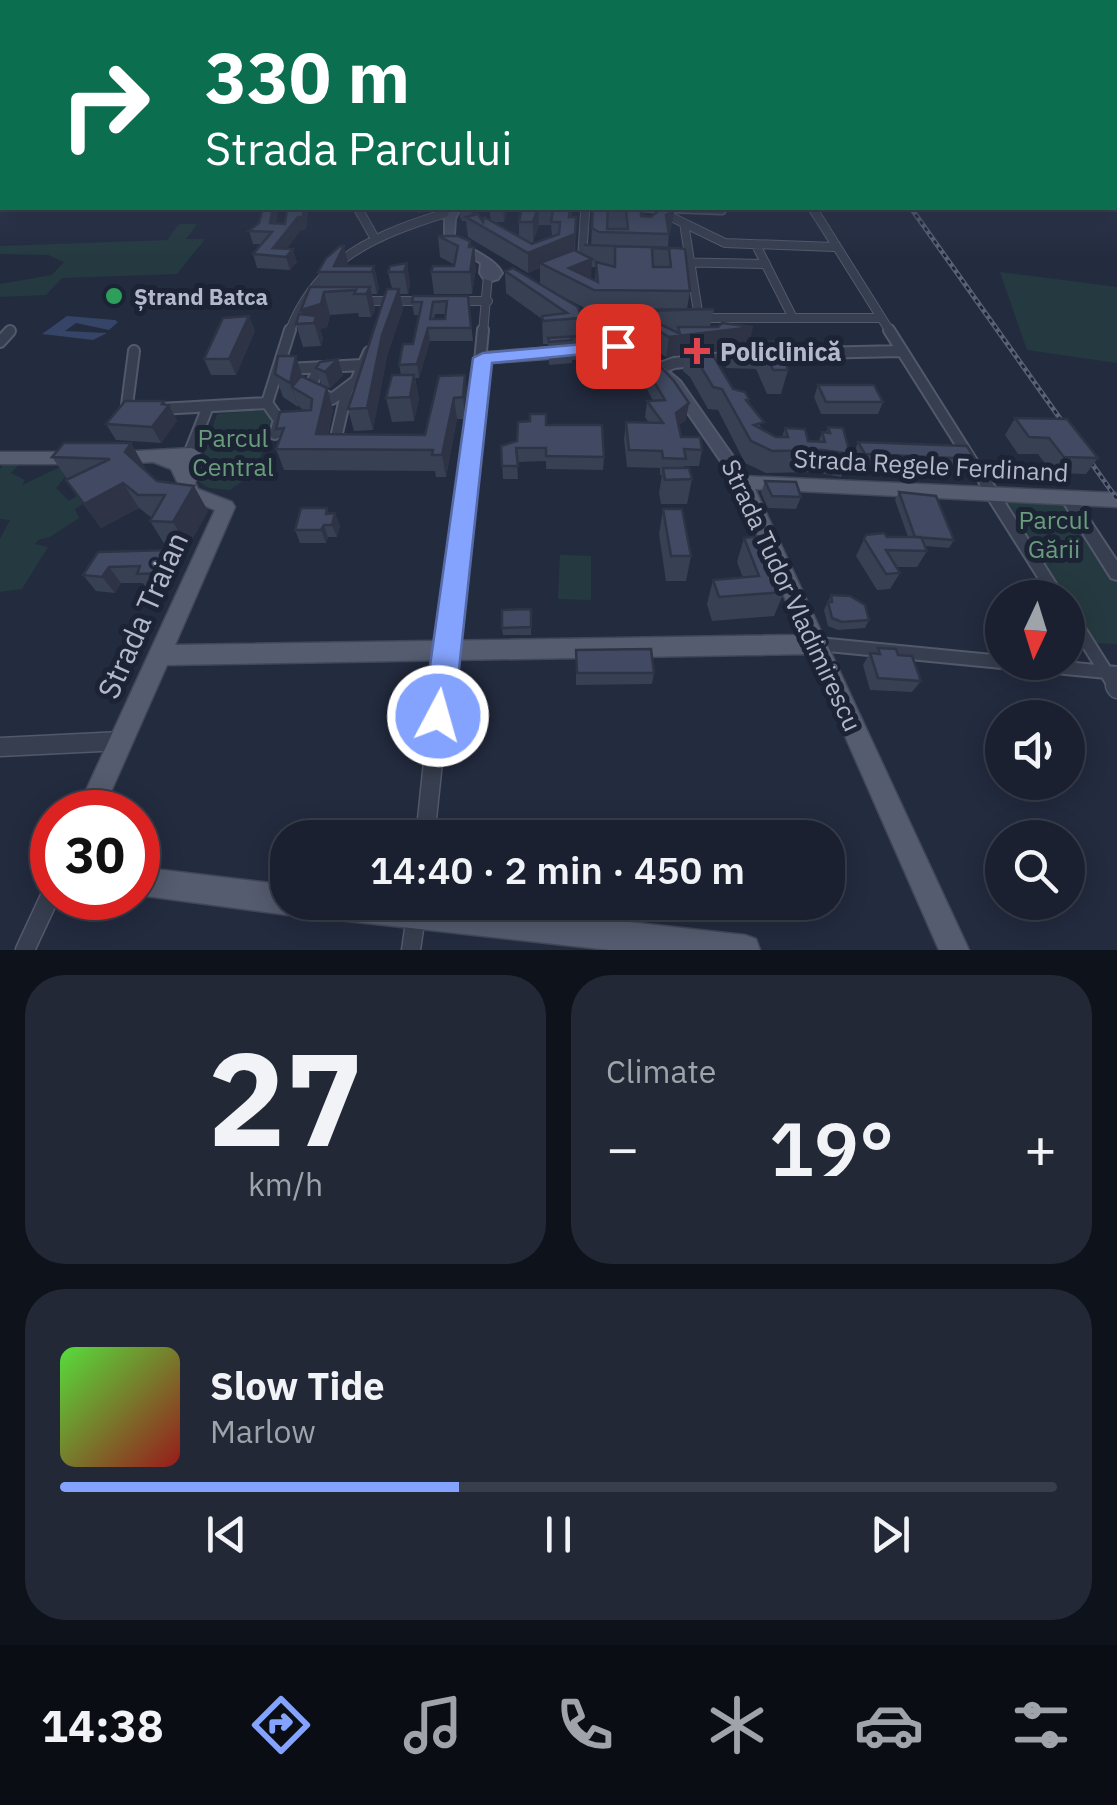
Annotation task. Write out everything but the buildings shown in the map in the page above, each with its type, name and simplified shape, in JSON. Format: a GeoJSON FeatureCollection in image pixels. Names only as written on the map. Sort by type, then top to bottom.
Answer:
{"type":"FeatureCollection","features":[{"type":"Feature","properties":{"kind":"main road"},"geometry":{"type":"LineString","coordinates":[[454,210],[447,221],[454,242],[494,271]]}},
{"type":"Feature","properties":{"kind":"main road","name":"Strada Tudor Vladimirescu"},"geometry":{"type":"LineString","coordinates":[[555,304],[658,369],[695,409],[743,482],[954,950]]}},
{"type":"Feature","properties":{"kind":"main road"},"geometry":{"type":"LineString","coordinates":[[0,458],[180,463]]}},
{"type":"Feature","properties":{"kind":"main road","name":"Strada Traian"},"geometry":{"type":"LineString","coordinates":[[99,790],[226,508],[191,492],[180,463]]}},
{"type":"Feature","properties":{"kind":"main road","name":"Strada Regele Ferdinand"},"geometry":{"type":"LineString","coordinates":[[743,482],[1117,500]]}},
{"type":"Feature","properties":{"kind":"main road"},"geometry":{"type":"LineString","coordinates":[[161,655],[818,644]]}},
{"type":"Feature","properties":{"kind":"main road"},"geometry":{"type":"LineString","coordinates":[[160,883],[270,898]]}},
{"type":"Feature","properties":{"kind":"main road"},"geometry":{"type":"LineString","coordinates":[[505,920],[745,950]]}},
{"type":"Feature","properties":{"kind":"street"},"geometry":{"type":"LineString","coordinates":[[358,210],[374,237]]}},
{"type":"Feature","properties":{"kind":"street"},"geometry":{"type":"LineString","coordinates":[[267,403],[300,302],[322,272],[374,237],[452,210]]}},
{"type":"Feature","properties":{"kind":"street"},"geometry":{"type":"LineString","coordinates":[[585,210],[577,261],[599,259]]}},
{"type":"Feature","properties":{"kind":"street"},"geometry":{"type":"LineString","coordinates":[[656,210],[725,243],[834,247]]}},
{"type":"Feature","properties":{"kind":"street"},"geometry":{"type":"LineString","coordinates":[[813,210],[1047,580]]}},
{"type":"Feature","properties":{"kind":"street"},"geometry":{"type":"LineString","coordinates":[[429,218],[447,221]]}},
{"type":"Feature","properties":{"kind":"street"},"geometry":{"type":"LineString","coordinates":[[684,223],[698,318]]}},
{"type":"Feature","properties":{"kind":"street"},"geometry":{"type":"LineString","coordinates":[[756,244],[793,318]]}},
{"type":"Feature","properties":{"kind":"street"},"geometry":{"type":"LineString","coordinates":[[662,262],[766,264]]}},
{"type":"Feature","properties":{"kind":"street"},"geometry":{"type":"LineString","coordinates":[[427,820],[494,271]]}},
{"type":"Feature","properties":{"kind":"street"},"geometry":{"type":"LineString","coordinates":[[351,302],[488,301]]}},
{"type":"Feature","properties":{"kind":"street"},"geometry":{"type":"LineString","coordinates":[[300,302],[316,302]]}},
{"type":"Feature","properties":{"kind":"street"},"geometry":{"type":"LineString","coordinates":[[380,319],[386,302]]}},
{"type":"Feature","properties":{"kind":"street"},"geometry":{"type":"LineString","coordinates":[[684,319],[878,318]]}},
{"type":"Feature","properties":{"kind":"street"},"geometry":{"type":"LineString","coordinates":[[584,322],[645,320]]}},
{"type":"Feature","properties":{"kind":"street"},"geometry":{"type":"LineString","coordinates":[[0,342],[5,331]]}},
{"type":"Feature","properties":{"kind":"street"},"geometry":{"type":"LineString","coordinates":[[337,433],[346,390],[374,337]]}},
{"type":"Feature","properties":{"kind":"street"},"geometry":{"type":"LineString","coordinates":[[483,358],[623,346]]}},
{"type":"Feature","properties":{"kind":"street"},"geometry":{"type":"LineString","coordinates":[[134,351],[128,408],[207,409],[267,403]]}},
{"type":"Feature","properties":{"kind":"street"},"geometry":{"type":"LineString","coordinates":[[658,369],[686,361],[791,351],[900,351]]}},
{"type":"Feature","properties":{"kind":"street"},"geometry":{"type":"LineString","coordinates":[[276,370],[362,365]]}},
{"type":"Feature","properties":{"kind":"street"},"geometry":{"type":"LineString","coordinates":[[320,367],[309,388],[332,399],[346,390]]}},
{"type":"Feature","properties":{"kind":"street"},"geometry":{"type":"LineString","coordinates":[[267,403],[279,420],[275,434]]}},
{"type":"Feature","properties":{"kind":"street"},"geometry":{"type":"LineString","coordinates":[[180,463],[207,409]]}},
{"type":"Feature","properties":{"kind":"street"},"geometry":{"type":"LineString","coordinates":[[1067,497],[1117,574]]}},
{"type":"Feature","properties":{"kind":"street"},"geometry":{"type":"LineString","coordinates":[[1085,636],[1112,673],[1117,689]]}},
{"type":"Feature","properties":{"kind":"street"},"geometry":{"type":"LineString","coordinates":[[818,644],[985,660]]}},
{"type":"Feature","properties":{"kind":"street"},"geometry":{"type":"LineString","coordinates":[[1085,670],[1112,673]]}},
{"type":"Feature","properties":{"kind":"street"},"geometry":{"type":"LineString","coordinates":[[0,747],[122,740]]}},
{"type":"Feature","properties":{"kind":"street"},"geometry":{"type":"LineString","coordinates":[[26,950],[39,920]]}},
{"type":"Feature","properties":{"kind":"street"},"geometry":{"type":"LineString","coordinates":[[411,950],[415,920]]}},
{"type":"Feature","properties":{"kind":"green space"},"geometry":{"type":"Polygon","coordinates":[[[179,224],[197,224],[186,239],[205,239],[177,274],[62,278],[46,295],[0,297],[0,284],[52,275],[64,262],[48,255],[0,254],[0,246],[167,240],[179,224]]]}},
{"type":"Feature","properties":{"kind":"green space"},"geometry":{"type":"Polygon","coordinates":[[[1000,272],[1117,287],[1117,363],[1027,350],[1000,272]]]}},
{"type":"Feature","properties":{"kind":"green space","name":"Parcul Central"},"geometry":{"type":"Polygon","coordinates":[[[264,410],[272,422],[256,471],[230,490],[209,488],[196,480],[217,414],[264,410]]]}},
{"type":"Feature","properties":{"kind":"green space"},"geometry":{"type":"Polygon","coordinates":[[[5,462],[20,463],[11,473],[25,480],[22,485],[58,468],[73,468],[56,488],[69,501],[87,489],[98,494],[75,509],[79,518],[50,537],[38,540],[35,544],[48,547],[22,589],[0,592],[0,539],[10,520],[0,519],[0,469],[5,462]]]}},
{"type":"Feature","properties":{"kind":"green space","name":"Parcul Gării"},"geometry":{"type":"Polygon","coordinates":[[[1008,498],[1066,502],[1117,583],[1117,644],[1094,643],[1085,629],[1085,580],[1053,580],[1003,502],[1008,498]]]}},
{"type":"Feature","properties":{"kind":"green space"},"geometry":{"type":"Polygon","coordinates":[[[560,555],[591,556],[591,600],[558,599],[560,555]]]}},
{"type":"Feature","properties":{"kind":"water"},"geometry":{"type":"Polygon","coordinates":[[[67,316],[118,322],[109,330],[76,323],[65,331],[107,333],[93,340],[42,334],[67,316]]]}},
{"type":"Feature","properties":{"kind":"railway"},"geometry":{"type":"LineString","coordinates":[[912,210],[1117,499]]}},
{"type":"Feature","properties":{"kind":"place","name":"Ștrand Batca"},"geometry":{"type":"Point","coordinates":[114,296]}},
{"type":"Feature","properties":{"kind":"place","name":"Policlinică"},"geometry":{"type":"Point","coordinates":[697,351]}},
{"type":"Feature","properties":{"kind":"route"},"geometry":{"type":"LineString","coordinates":[[438,716],[483,358],[618,346]]}}]}
